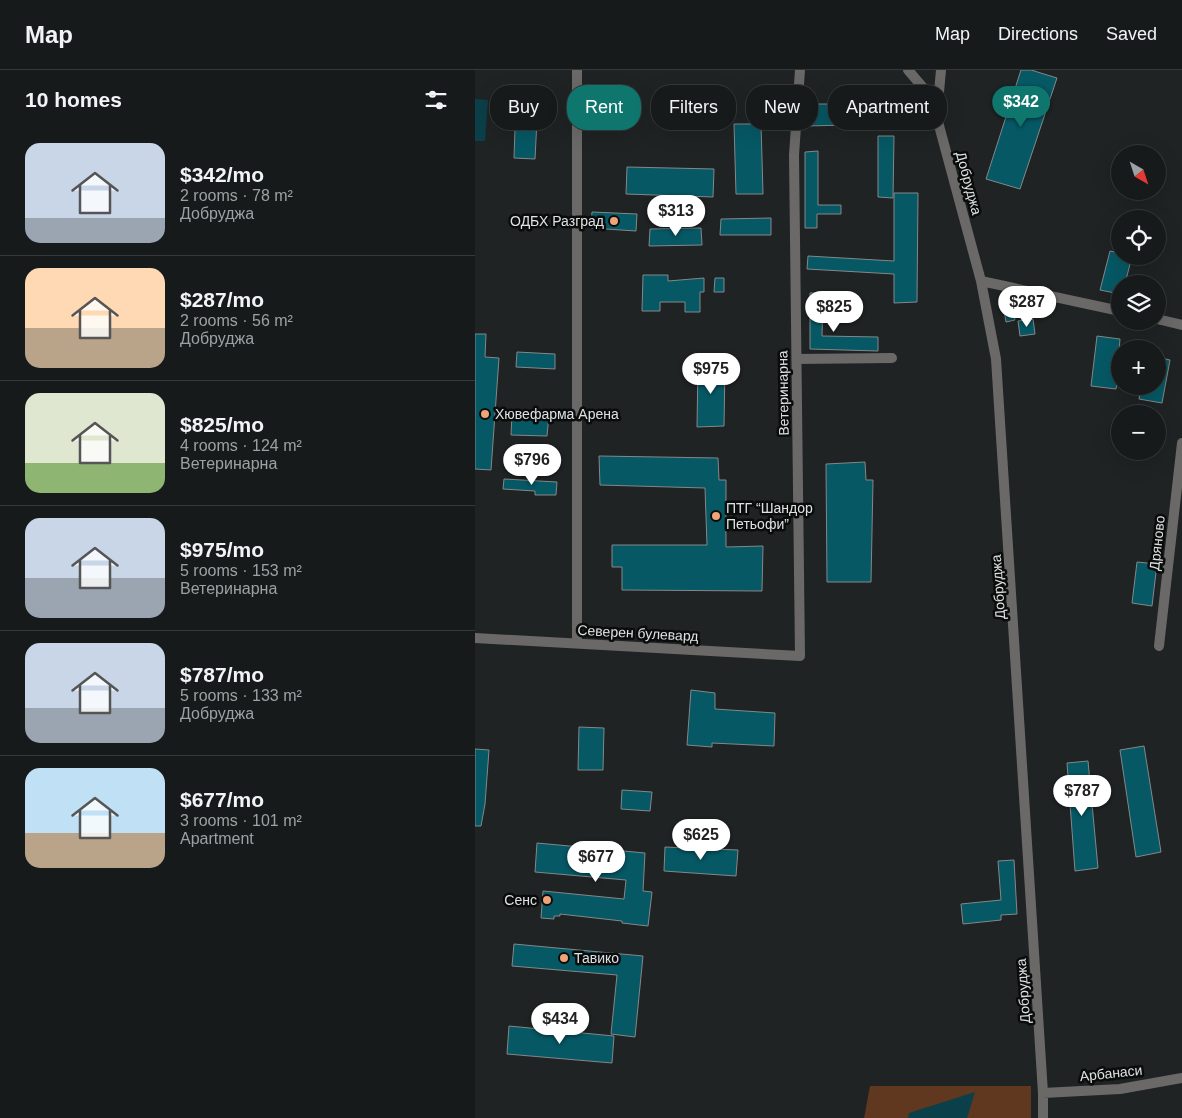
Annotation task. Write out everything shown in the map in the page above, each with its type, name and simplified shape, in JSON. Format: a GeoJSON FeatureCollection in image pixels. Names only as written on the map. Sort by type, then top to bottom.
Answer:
{"type":"FeatureCollection","features":[{"type":"Feature","properties":{"kind":"street"},"geometry":{"type":"LineString","coordinates":[[577,70],[577,643]]}},
{"type":"Feature","properties":{"kind":"street","name":"Ветеринарна"},"geometry":{"type":"LineString","coordinates":[[800,70],[794,155],[800,656]]}},
{"type":"Feature","properties":{"kind":"street","name":"Добруджа"},"geometry":{"type":"LineString","coordinates":[[908,70],[921,85]]}},
{"type":"Feature","properties":{"kind":"street"},"geometry":{"type":"LineString","coordinates":[[940,85],[941,70]]}},
{"type":"Feature","properties":{"kind":"street","name":"Добруджа"},"geometry":{"type":"LineString","coordinates":[[941,130],[981,281],[996,359],[1043,1092],[1043,1118]]}},
{"type":"Feature","properties":{"kind":"street"},"geometry":{"type":"LineString","coordinates":[[981,281],[1111,309]]}},
{"type":"Feature","properties":{"kind":"street"},"geometry":{"type":"LineString","coordinates":[[1166,321],[1182,325]]}},
{"type":"Feature","properties":{"kind":"street"},"geometry":{"type":"LineString","coordinates":[[797,359],[892,358]]}},
{"type":"Feature","properties":{"kind":"street","name":"Дряново"},"geometry":{"type":"LineString","coordinates":[[1159,646],[1182,443]]}},
{"type":"Feature","properties":{"kind":"street","name":"Северен булевард"},"geometry":{"type":"LineString","coordinates":[[475,638],[800,656]]}},
{"type":"Feature","properties":{"kind":"street","name":"Арбанаси"},"geometry":{"type":"LineString","coordinates":[[1043,1092],[1120,1089],[1182,1078]]}},
{"type":"Feature","properties":{"kind":"shaded area"},"geometry":{"type":"Polygon","coordinates":[[[870,1086],[1031,1086],[1031,1118],[864,1118],[870,1086]]]}},
{"type":"Feature","properties":{"kind":"water"},"geometry":{"type":"Polygon","coordinates":[[[475,99],[488,100],[485,141],[475,141],[475,99]]]}},
{"type":"Feature","properties":{"kind":"water"},"geometry":{"type":"Polygon","coordinates":[[[975,1092],[967,1118],[908,1118],[909,1113],[975,1092]]]}},
{"type":"Feature","properties":{"kind":"building"},"geometry":{"type":"Polygon","coordinates":[[[1021,70],[1031,70],[1057,78],[1020,189],[986,179],[1021,70]]]}},
{"type":"Feature","properties":{"kind":"building"},"geometry":{"type":"Polygon","coordinates":[[[818,104],[828,104],[828,125],[818,126],[818,104]]]}},
{"type":"Feature","properties":{"kind":"building"},"geometry":{"type":"Polygon","coordinates":[[[736,124],[746,124],[746,130],[761,130],[763,194],[736,194],[734,130],[736,130],[736,124]]]}},
{"type":"Feature","properties":{"kind":"building"},"geometry":{"type":"Polygon","coordinates":[[[515,130],[536,130],[535,159],[514,158],[515,130]]]}},
{"type":"Feature","properties":{"kind":"building"},"geometry":{"type":"Polygon","coordinates":[[[878,136],[894,136],[893,198],[878,197],[878,136]]]}},
{"type":"Feature","properties":{"kind":"building"},"geometry":{"type":"Polygon","coordinates":[[[818,151],[818,205],[841,205],[841,214],[817,214],[817,228],[805,228],[805,152],[818,151]]]}},
{"type":"Feature","properties":{"kind":"building"},"geometry":{"type":"Polygon","coordinates":[[[627,167],[714,169],[713,197],[626,194],[627,167]]]}},
{"type":"Feature","properties":{"kind":"building"},"geometry":{"type":"Polygon","coordinates":[[[894,193],[918,193],[917,302],[894,303],[894,274],[807,269],[808,256],[894,261],[894,193]]]}},
{"type":"Feature","properties":{"kind":"building","name":"ОДБХ Разград"},"geometry":{"type":"Polygon","coordinates":[[[592,212],[637,214],[636,231],[591,228],[592,212]]]}},
{"type":"Feature","properties":{"kind":"building"},"geometry":{"type":"Polygon","coordinates":[[[771,218],[771,235],[720,235],[721,219],[771,218]]]}},
{"type":"Feature","properties":{"kind":"building"},"geometry":{"type":"Polygon","coordinates":[[[701,228],[702,245],[649,246],[650,229],[701,228]]]}},
{"type":"Feature","properties":{"kind":"building"},"geometry":{"type":"Polygon","coordinates":[[[1111,251],[1111,265],[1130,265],[1127,275],[1111,275],[1111,292],[1100,290],[1111,251]]]}},
{"type":"Feature","properties":{"kind":"building"},"geometry":{"type":"Polygon","coordinates":[[[643,275],[668,275],[668,281],[704,278],[704,292],[700,292],[700,312],[685,312],[685,302],[660,302],[660,311],[642,311],[643,275]]]}},
{"type":"Feature","properties":{"kind":"building"},"geometry":{"type":"Polygon","coordinates":[[[715,278],[724,278],[724,292],[714,292],[715,278]]]}},
{"type":"Feature","properties":{"kind":"building"},"geometry":{"type":"Polygon","coordinates":[[[810,293],[823,293],[822,336],[878,337],[878,351],[810,349],[810,293]]]}},
{"type":"Feature","properties":{"kind":"building"},"geometry":{"type":"Polygon","coordinates":[[[1012,304],[1015,320],[1006,322],[1003,305],[1012,304]]]}},
{"type":"Feature","properties":{"kind":"building"},"geometry":{"type":"Polygon","coordinates":[[[1033,319],[1035,334],[1020,336],[1018,321],[1033,319]]]}},
{"type":"Feature","properties":{"kind":"building","name":"Хювефарма Арена"},"geometry":{"type":"Polygon","coordinates":[[[475,334],[486,334],[485,357],[499,358],[491,470],[475,469],[475,334]]]}},
{"type":"Feature","properties":{"kind":"building"},"geometry":{"type":"Polygon","coordinates":[[[1097,336],[1120,339],[1111,340],[1111,388],[1091,386],[1097,336]]]}},
{"type":"Feature","properties":{"kind":"building"},"geometry":{"type":"Polygon","coordinates":[[[517,352],[555,354],[555,369],[516,367],[517,352]]]}},
{"type":"Feature","properties":{"kind":"building"},"geometry":{"type":"Polygon","coordinates":[[[1166,359],[1170,360],[1166,382],[1166,359]]]}},
{"type":"Feature","properties":{"kind":"building"},"geometry":{"type":"Polygon","coordinates":[[[698,364],[725,364],[724,426],[697,427],[698,364]]]}},
{"type":"Feature","properties":{"kind":"building"},"geometry":{"type":"Polygon","coordinates":[[[1140,395],[1163,395],[1162,403],[1139,399],[1140,395]]]}},
{"type":"Feature","properties":{"kind":"building"},"geometry":{"type":"Polygon","coordinates":[[[512,414],[549,415],[547,436],[511,435],[512,414]]]}},
{"type":"Feature","properties":{"kind":"building","name":"ПТГ “Шандор Петьофи”"},"geometry":{"type":"Polygon","coordinates":[[[599,456],[718,458],[719,480],[726,480],[726,547],[763,546],[762,591],[622,590],[622,567],[612,567],[612,545],[707,545],[705,488],[600,485],[599,456]]]}},
{"type":"Feature","properties":{"kind":"building"},"geometry":{"type":"Polygon","coordinates":[[[865,462],[866,480],[873,480],[871,582],[827,582],[826,464],[865,462]]]}},
{"type":"Feature","properties":{"kind":"building"},"geometry":{"type":"Polygon","coordinates":[[[504,479],[557,482],[556,495],[535,495],[535,491],[503,489],[504,479]]]}},
{"type":"Feature","properties":{"kind":"building"},"geometry":{"type":"Polygon","coordinates":[[[1137,562],[1157,564],[1152,606],[1132,603],[1137,562]]]}},
{"type":"Feature","properties":{"kind":"building"},"geometry":{"type":"Polygon","coordinates":[[[691,690],[715,693],[715,709],[775,713],[774,746],[712,743],[712,747],[687,745],[691,690]]]}},
{"type":"Feature","properties":{"kind":"building"},"geometry":{"type":"Polygon","coordinates":[[[579,727],[604,728],[603,770],[578,770],[579,727]]]}},
{"type":"Feature","properties":{"kind":"building"},"geometry":{"type":"Polygon","coordinates":[[[1144,746],[1161,852],[1136,857],[1120,750],[1144,746]]]}},
{"type":"Feature","properties":{"kind":"building"},"geometry":{"type":"Polygon","coordinates":[[[475,749],[489,750],[485,804],[481,826],[475,826],[475,749]]]}},
{"type":"Feature","properties":{"kind":"building"},"geometry":{"type":"Polygon","coordinates":[[[1088,761],[1098,868],[1075,871],[1067,763],[1088,761]]]}},
{"type":"Feature","properties":{"kind":"building"},"geometry":{"type":"Polygon","coordinates":[[[622,790],[652,792],[650,811],[621,809],[622,790]]]}},
{"type":"Feature","properties":{"kind":"building"},"geometry":{"type":"Polygon","coordinates":[[[537,843],[645,853],[643,891],[652,892],[648,926],[560,914],[560,916],[554,916],[554,919],[541,918],[543,891],[624,899],[626,880],[535,872],[537,843]]]}},
{"type":"Feature","properties":{"kind":"building"},"geometry":{"type":"Polygon","coordinates":[[[665,847],[738,850],[736,876],[664,871],[665,847]]]}},
{"type":"Feature","properties":{"kind":"building"},"geometry":{"type":"Polygon","coordinates":[[[1014,860],[1017,914],[1001,915],[1001,920],[963,924],[961,904],[1001,900],[998,861],[1014,860]]]}},
{"type":"Feature","properties":{"kind":"building"},"geometry":{"type":"Polygon","coordinates":[[[514,944],[643,956],[635,1037],[611,1034],[617,975],[512,966],[514,944]]]}},
{"type":"Feature","properties":{"kind":"building"},"geometry":{"type":"Polygon","coordinates":[[[509,1026],[614,1036],[612,1063],[507,1054],[509,1026]]]}},
{"type":"Feature","properties":{"kind":"place","name":"ОДБХ Разград"},"geometry":{"type":"Point","coordinates":[614,221]}},
{"type":"Feature","properties":{"kind":"place","name":"Хювефарма Арена"},"geometry":{"type":"Point","coordinates":[485,414]}},
{"type":"Feature","properties":{"kind":"place","name":"ПТГ “Шандор Петьофи”"},"geometry":{"type":"Point","coordinates":[716,516]}},
{"type":"Feature","properties":{"kind":"place","name":"Сенс"},"geometry":{"type":"Point","coordinates":[547,900]}},
{"type":"Feature","properties":{"kind":"place","name":"Тавико"},"geometry":{"type":"Point","coordinates":[564,958]}}]}
